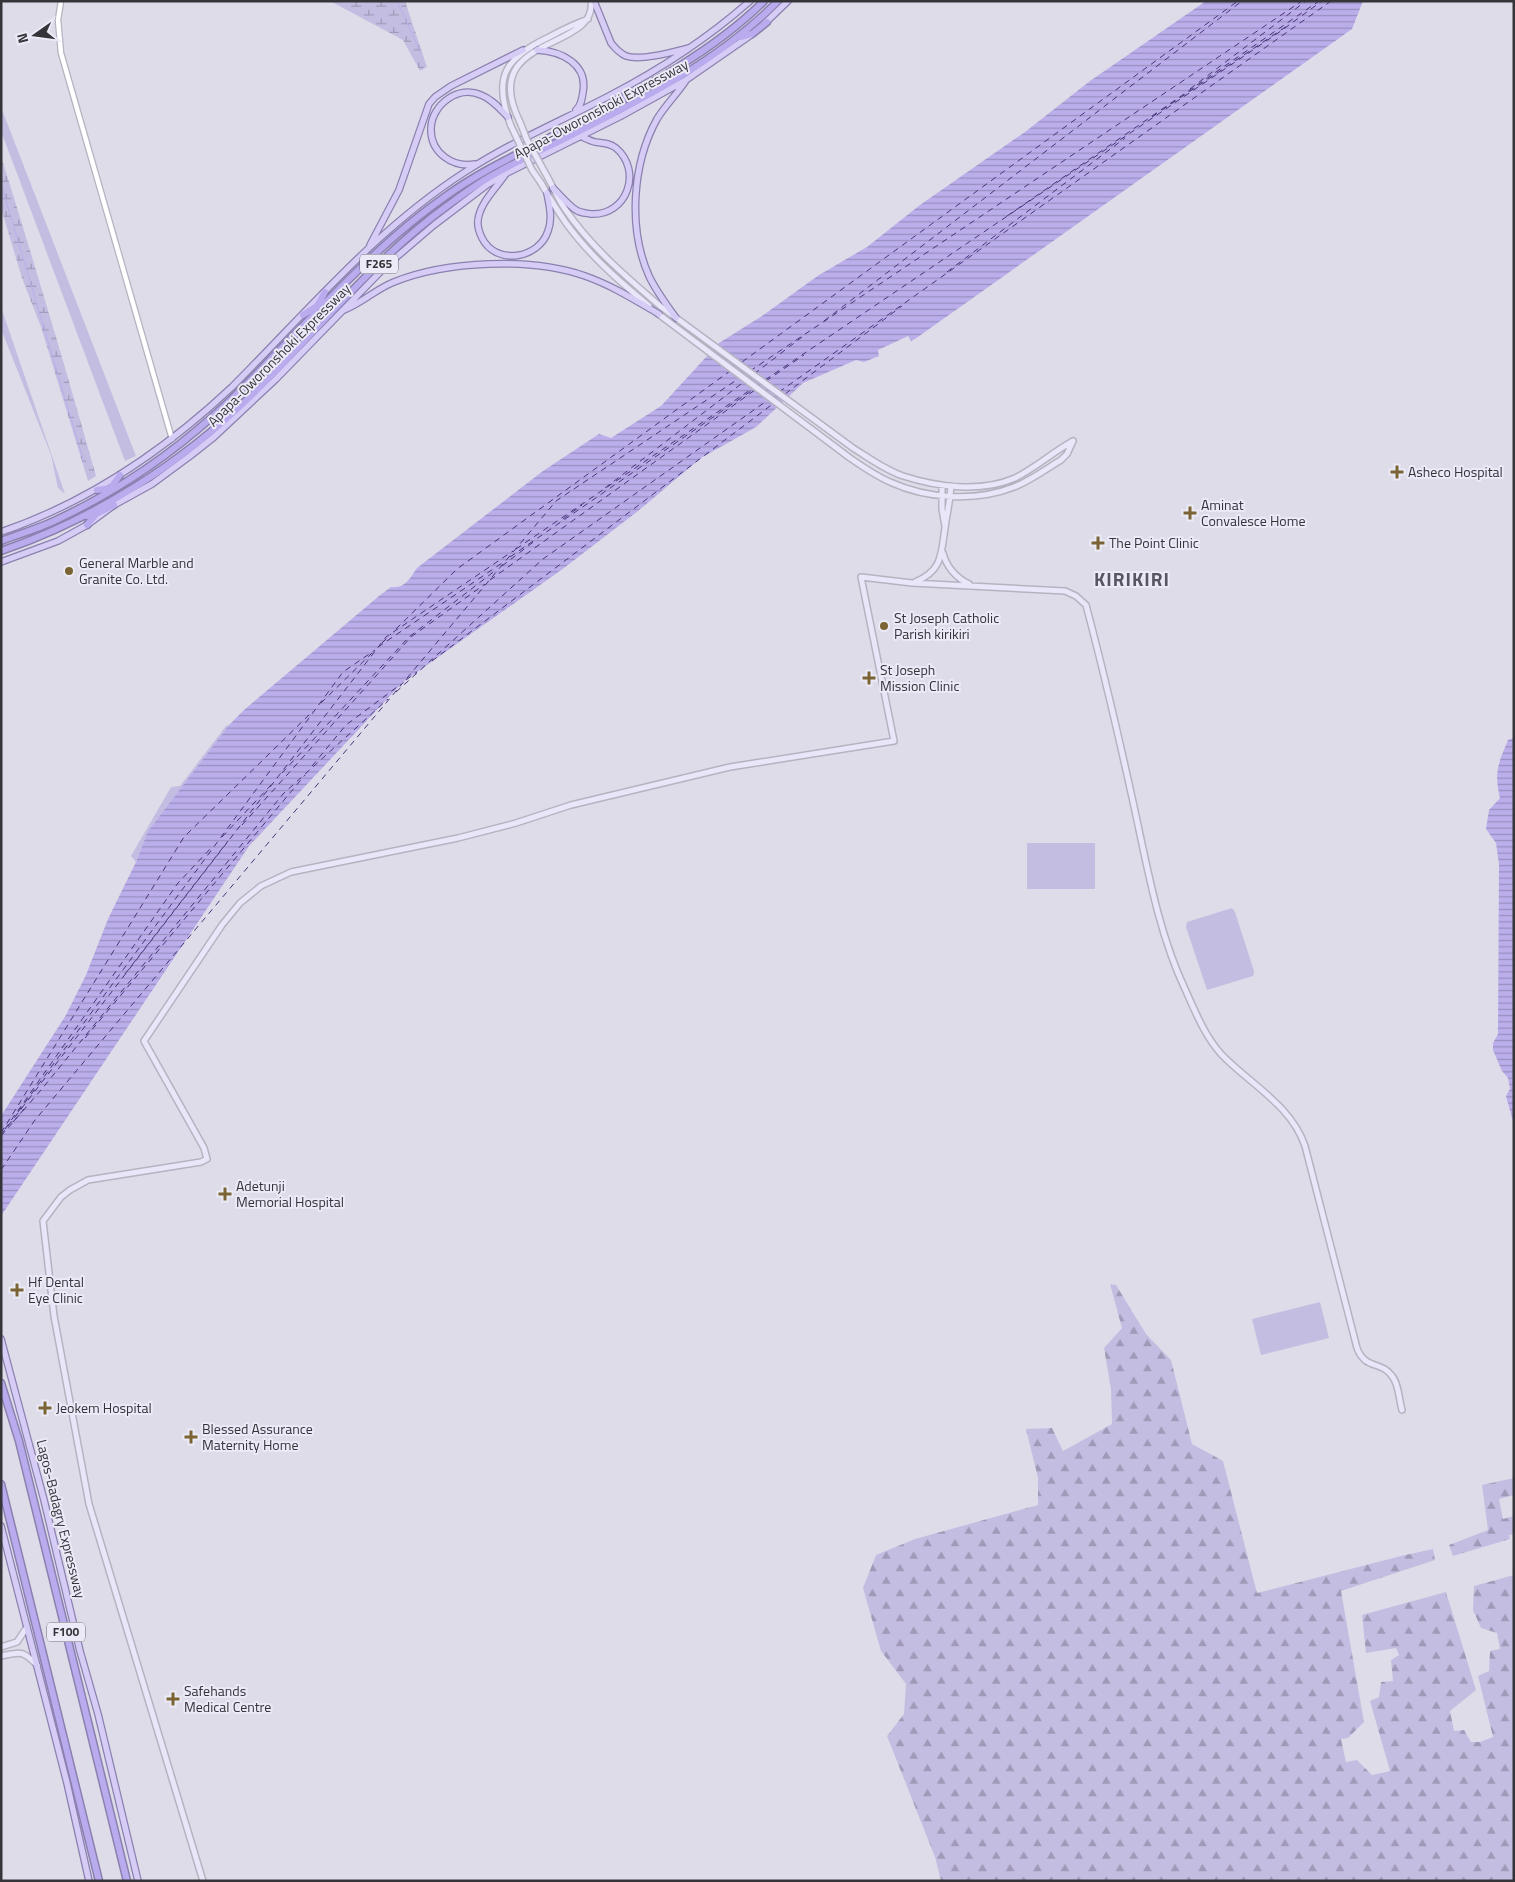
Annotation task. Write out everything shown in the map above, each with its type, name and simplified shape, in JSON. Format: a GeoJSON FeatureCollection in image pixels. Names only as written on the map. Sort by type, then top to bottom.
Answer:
{"type":"FeatureCollection","features":[{"type":"Feature","properties":{"kind":"highway","name":"Apapa-Oworonshoki Expressway"},"geometry":{"type":"LineString","coordinates":[[106,493],[123,484],[174,449],[214,416],[332,296],[386,244],[424,211],[490,168],[566,129],[681,65],[734,27],[764,1]]}},
{"type":"Feature","properties":{"kind":"highway","name":"Apapa-Oworonshoki Expressway"},"geometry":{"type":"LineString","coordinates":[[1,551],[50,533],[81,516],[113,502],[182,455],[253,394],[383,260],[444,208],[494,174],[596,123],[703,62],[765,19],[778,1]]}},
{"type":"Feature","properties":{"kind":"highway"},"geometry":{"type":"LineString","coordinates":[[744,41],[765,19]]}},
{"type":"Feature","properties":{"kind":"highway"},"geometry":{"type":"LineString","coordinates":[[737,38],[752,34]]}},
{"type":"Feature","properties":{"kind":"highway"},"geometry":{"type":"LineString","coordinates":[[311,318],[325,292]]}},
{"type":"Feature","properties":{"kind":"highway"},"geometry":{"type":"LineString","coordinates":[[303,315],[332,296]]}},
{"type":"Feature","properties":{"kind":"highway"},"geometry":{"type":"LineString","coordinates":[[1,541],[52,522],[106,493],[120,475]]}},
{"type":"Feature","properties":{"kind":"highway"},"geometry":{"type":"LineString","coordinates":[[87,526],[96,514],[113,502],[106,493],[96,490]]}},
{"type":"Feature","properties":{"kind":"highway"},"geometry":{"type":"LineString","coordinates":[[81,516],[96,514]]}},
{"type":"Feature","properties":{"kind":"highway","name":"Lagos-Badagry Expressway"},"geometry":{"type":"LineString","coordinates":[[1,1383],[23,1458],[127,1881]]}},
{"type":"Feature","properties":{"kind":"highway","name":"F100"},"geometry":{"type":"LineString","coordinates":[[1,1484],[99,1881]]}},
{"type":"Feature","properties":{"kind":"main road"},"geometry":{"type":"LineString","coordinates":[[523,50],[512,60],[505,78],[503,97],[508,117],[532,170],[566,222],[596,258],[623,284],[677,329],[850,458],[872,473],[911,490],[950,496],[984,494],[1015,487],[1061,460],[1067,454],[1073,441],[1016,477],[986,485],[951,486],[902,476],[853,448],[679,320],[635,285],[606,258],[565,210],[527,140],[511,98],[512,77],[519,64],[537,50],[582,26],[592,11],[592,1]]}},
{"type":"Feature","properties":{"kind":"main road"},"geometry":{"type":"LineString","coordinates":[[592,1],[611,43],[615,49],[624,55],[645,57],[696,46]]}},
{"type":"Feature","properties":{"kind":"main road","name":"Apapa-Oworonshoki Expressway"},"geometry":{"type":"LineString","coordinates":[[1,532],[49,514],[96,490],[172,439],[221,397],[369,248],[430,196],[480,163],[638,80],[696,46],[750,1]]}},
{"type":"Feature","properties":{"kind":"main road","name":"Apapa-Oworonshoki Expressway"},"geometry":{"type":"LineString","coordinates":[[1,562],[58,541],[87,526],[113,502],[152,484],[214,437],[276,380],[380,272],[418,238],[472,196],[507,173],[686,80],[744,41],[765,19],[788,1]]}},
{"type":"Feature","properties":{"kind":"main road"},"geometry":{"type":"LineString","coordinates":[[369,248],[399,190],[429,104],[435,97],[451,86],[588,19]]}},
{"type":"Feature","properties":{"kind":"main road"},"geometry":{"type":"LineString","coordinates":[[537,50],[560,54],[576,65],[580,72],[584,88],[582,100],[579,108],[570,115]]}},
{"type":"Feature","properties":{"kind":"main road"},"geometry":{"type":"LineString","coordinates":[[679,320],[655,286],[643,260],[637,231],[636,203],[642,160],[651,131],[664,108],[686,80]]}},
{"type":"Feature","properties":{"kind":"main road"},"geometry":{"type":"LineString","coordinates":[[480,163],[465,166],[456,164],[442,156],[436,148],[431,128],[439,107],[452,96],[462,93],[480,94],[498,106],[508,117]]}},
{"type":"Feature","properties":{"kind":"main road"},"geometry":{"type":"LineString","coordinates":[[554,188],[575,210],[595,214],[614,208],[627,194],[630,184],[628,162],[610,144],[595,142],[580,136]]}},
{"type":"Feature","properties":{"kind":"main road"},"geometry":{"type":"LineString","coordinates":[[507,173],[480,210],[477,221],[478,230],[484,241],[492,250],[502,256],[524,255],[533,250],[548,232],[550,221],[547,193]]}},
{"type":"Feature","properties":{"kind":"main road"},"geometry":{"type":"LineString","coordinates":[[342,310],[353,306],[375,291],[414,275],[457,267],[494,264],[539,266],[579,274],[614,288],[659,314]]}},
{"type":"Feature","properties":{"kind":"main road"},"geometry":{"type":"LineString","coordinates":[[942,485],[942,509],[945,527]]}},
{"type":"Feature","properties":{"kind":"main road"},"geometry":{"type":"LineString","coordinates":[[912,583],[930,572],[940,560],[951,486]]}},
{"type":"Feature","properties":{"kind":"main road"},"geometry":{"type":"LineString","coordinates":[[943,550],[947,562],[955,574],[972,585]]}},
{"type":"Feature","properties":{"kind":"main road"},"geometry":{"type":"LineString","coordinates":[[203,1881],[87,1497],[54,1316],[43,1221],[60,1197],[88,1180],[202,1162],[207,1158],[204,1148],[144,1041],[222,925],[240,902],[255,890],[291,872],[482,832],[571,805],[704,773],[730,767],[894,741],[862,577],[883,581],[1065,592],[1076,596],[1086,605],[1124,758],[1162,928],[1172,960],[1206,1031],[1217,1049],[1288,1115],[1299,1129],[1357,1348],[1361,1358],[1385,1369],[1391,1374],[1396,1383],[1402,1410]]}},
{"type":"Feature","properties":{"kind":"main road","name":"Lagos-Badagry Expressway"},"geometry":{"type":"LineString","coordinates":[[1,1339],[42,1491],[138,1881]]}},
{"type":"Feature","properties":{"kind":"main road"},"geometry":{"type":"LineString","coordinates":[[1,1526],[67,1783],[89,1881]]}},
{"type":"Feature","properties":{"kind":"main road"},"geometry":{"type":"LineString","coordinates":[[1,1647],[18,1642],[27,1627]]}},
{"type":"Feature","properties":{"kind":"main road"},"geometry":{"type":"LineString","coordinates":[[1,1656],[17,1652],[22,1653],[37,1665]]}},
{"type":"Feature","properties":{"kind":"street"},"geometry":{"type":"LineString","coordinates":[[61,1],[58,20],[61,53],[172,439]]}},
{"type":"Feature","properties":{"kind":"green space"},"geometry":{"type":"Polygon","coordinates":[[[330,1],[405,1],[427,67],[420,71],[403,40],[330,1]]]}},
{"type":"Feature","properties":{"kind":"green space"},"geometry":{"type":"Polygon","coordinates":[[[1,107],[136,456],[125,461],[1,131],[1,107]]]}},
{"type":"Feature","properties":{"kind":"green space"},"geometry":{"type":"Polygon","coordinates":[[[1,156],[96,476],[88,481],[41,327],[22,278],[1,208],[1,156]]]}},
{"type":"Feature","properties":{"kind":"green space"},"geometry":{"type":"Polygon","coordinates":[[[1,307],[65,494],[58,488],[51,455],[1,329],[1,307]]]}},
{"type":"Feature","properties":{"kind":"green space"},"geometry":{"type":"Polygon","coordinates":[[[229,725],[148,831],[136,862],[131,856],[171,787],[180,786],[226,726],[229,725]]]}},
{"type":"Feature","properties":{"kind":"green space"},"geometry":{"type":"Polygon","coordinates":[[[1027,843],[1095,843],[1095,889],[1027,889],[1027,843]]]}},
{"type":"Feature","properties":{"kind":"green space"},"geometry":{"type":"Polygon","coordinates":[[[1232,908],[1235,912],[1254,971],[1253,976],[1207,990],[1186,927],[1187,922],[1232,908]]]}},
{"type":"Feature","properties":{"kind":"green space"},"geometry":{"type":"Polygon","coordinates":[[[1110,1284],[1116,1285],[1146,1334],[1171,1360],[1192,1444],[1223,1461],[1257,1593],[1433,1549],[1435,1560],[1341,1591],[1364,1722],[1348,1738],[1341,1739],[1346,1762],[1357,1760],[1372,1775],[1390,1771],[1370,1701],[1379,1697],[1381,1682],[1393,1681],[1391,1660],[1399,1655],[1396,1648],[1366,1653],[1362,1615],[1446,1592],[1476,1690],[1450,1711],[1454,1731],[1464,1730],[1471,1742],[1480,1742],[1493,1737],[1478,1676],[1489,1671],[1490,1651],[1500,1649],[1497,1633],[1481,1628],[1473,1610],[1474,1586],[1514,1575],[1514,1881],[941,1881],[935,1857],[887,1736],[904,1714],[906,1684],[881,1651],[863,1588],[876,1555],[915,1539],[1038,1505],[1038,1478],[1026,1429],[1052,1428],[1063,1451],[1112,1424],[1111,1389],[1104,1348],[1122,1328],[1110,1284]]]}},
{"type":"Feature","properties":{"kind":"green space"},"geometry":{"type":"Polygon","coordinates":[[[1320,1302],[1329,1338],[1261,1355],[1252,1319],[1320,1302]]]}},
{"type":"Feature","properties":{"kind":"green space"},"geometry":{"type":"Polygon","coordinates":[[[1514,1478],[1514,1495],[1499,1499],[1503,1519],[1514,1516],[1514,1534],[1509,1535],[1510,1539],[1453,1556],[1449,1545],[1488,1530],[1482,1485],[1514,1478]]]}},
{"type":"Feature","properties":{"kind":"shaded area"},"geometry":{"type":"Polygon","coordinates":[[[1206,1],[1363,1],[1352,29],[915,339],[911,341],[908,336],[878,350],[879,356],[864,362],[856,360],[803,383],[756,427],[701,458],[638,511],[564,568],[403,682],[249,846],[1,1216],[1,1116],[66,1015],[86,975],[108,919],[136,862],[148,831],[229,725],[244,710],[379,596],[391,587],[404,585],[417,568],[543,471],[599,434],[611,438],[661,406],[719,343],[762,316],[819,275],[867,247],[920,205],[1025,132],[1090,81],[1206,1]]]}},
{"type":"Feature","properties":{"kind":"shaded area"},"geometry":{"type":"Polygon","coordinates":[[[1514,738],[1514,1125],[1506,1096],[1510,1089],[1508,1078],[1502,1071],[1493,1050],[1493,1043],[1498,1034],[1499,864],[1496,843],[1486,829],[1489,810],[1500,798],[1497,781],[1499,762],[1508,740],[1514,738]]]}},
{"type":"Feature","properties":{"kind":"waterway"},"geometry":{"type":"LineString","coordinates":[[397,1],[421,53]]}},
{"type":"Feature","properties":{"kind":"waterway"},"geometry":{"type":"LineString","coordinates":[[1,184],[84,462]]}},
{"type":"Feature","properties":{"kind":"ferry route"},"geometry":{"type":"LineString","coordinates":[[742,362],[1238,1]]}},
{"type":"Feature","properties":{"kind":"ferry route"},"geometry":{"type":"LineString","coordinates":[[824,321],[1242,1]]}},
{"type":"Feature","properties":{"kind":"ferry route"},"geometry":{"type":"LineString","coordinates":[[750,371],[1302,1]]}},
{"type":"Feature","properties":{"kind":"ferry route"},"geometry":{"type":"LineString","coordinates":[[1190,89],[1306,1]]}},
{"type":"Feature","properties":{"kind":"ferry route"},"geometry":{"type":"LineString","coordinates":[[1007,216],[1319,1]]}},
{"type":"Feature","properties":{"kind":"ferry route"},"geometry":{"type":"LineString","coordinates":[[765,380],[1278,33],[1322,1]]}},
{"type":"Feature","properties":{"kind":"ferry route"},"geometry":{"type":"LineString","coordinates":[[779,392],[1331,1]]}},
{"type":"Feature","properties":{"kind":"ferry route"},"geometry":{"type":"LineString","coordinates":[[1162,110],[1287,26]]}},
{"type":"Feature","properties":{"kind":"ferry route"},"geometry":{"type":"LineString","coordinates":[[1152,117],[1159,112]]}},
{"type":"Feature","properties":{"kind":"ferry route"},"geometry":{"type":"LineString","coordinates":[[947,272],[1125,138]]}},
{"type":"Feature","properties":{"kind":"ferry route"},"geometry":{"type":"LineString","coordinates":[[785,394],[902,306]]}},
{"type":"Feature","properties":{"kind":"ferry route"},"geometry":{"type":"LineString","coordinates":[[754,374],[802,337]]}},
{"type":"Feature","properties":{"kind":"ferry route"},"geometry":{"type":"LineString","coordinates":[[766,381],[804,355]]}},
{"type":"Feature","properties":{"kind":"ferry route"},"geometry":{"type":"LineString","coordinates":[[396,629],[457,569],[730,371]]}},
{"type":"Feature","properties":{"kind":"ferry route"},"geometry":{"type":"LineString","coordinates":[[1,1170],[35,1120],[556,501],[741,377]]}},
{"type":"Feature","properties":{"kind":"ferry route"},"geometry":{"type":"LineString","coordinates":[[605,488],[745,381]]}},
{"type":"Feature","properties":{"kind":"ferry route"},"geometry":{"type":"LineString","coordinates":[[516,549],[753,388]]}},
{"type":"Feature","properties":{"kind":"ferry route"},"geometry":{"type":"LineString","coordinates":[[510,557],[754,389]]}},
{"type":"Feature","properties":{"kind":"ferry route"},"geometry":{"type":"LineString","coordinates":[[490,580],[755,390]]}},
{"type":"Feature","properties":{"kind":"ferry route"},"geometry":{"type":"LineString","coordinates":[[396,692],[543,559],[768,400]]}},
{"type":"Feature","properties":{"kind":"ferry route"},"geometry":{"type":"LineString","coordinates":[[432,661],[774,403]]}},
{"type":"Feature","properties":{"kind":"ferry route"},"geometry":{"type":"LineString","coordinates":[[563,519],[582,505]]}},
{"type":"Feature","properties":{"kind":"ferry route"},"geometry":{"type":"LineString","coordinates":[[502,566],[536,540]]}},
{"type":"Feature","properties":{"kind":"ferry route"},"geometry":{"type":"LineString","coordinates":[[1,1135],[386,637],[513,551]]}},
{"type":"Feature","properties":{"kind":"ferry route"},"geometry":{"type":"LineString","coordinates":[[378,647],[505,561]]}},
{"type":"Feature","properties":{"kind":"ferry route"},"geometry":{"type":"LineString","coordinates":[[282,773],[409,637],[496,570]]}},
{"type":"Feature","properties":{"kind":"ferry route"},"geometry":{"type":"LineString","coordinates":[[242,825],[411,637],[485,584]]}},
{"type":"Feature","properties":{"kind":"ferry route"},"geometry":{"type":"LineString","coordinates":[[382,643],[391,634]]}},
{"type":"Feature","properties":{"kind":"ferry route"},"geometry":{"type":"LineString","coordinates":[[18,1112],[343,672],[375,650]]}},
{"type":"Feature","properties":{"kind":"ferry route"},"geometry":{"type":"LineString","coordinates":[[321,703],[372,653]]}},
{"type":"Feature","properties":{"kind":"ferry route"},"geometry":{"type":"LineString","coordinates":[[406,680],[417,672]]}},
{"type":"Feature","properties":{"kind":"ferry route"},"geometry":{"type":"LineString","coordinates":[[312,766],[346,725],[401,684]]}},
{"type":"Feature","properties":{"kind":"ferry route"},"geometry":{"type":"LineString","coordinates":[[1,1136],[41,1090],[283,794],[388,699]]}},
{"type":"Feature","properties":{"kind":"ferry route"},"geometry":{"type":"LineString","coordinates":[[1,1133],[184,837],[313,711]]}},
{"type":"Feature","properties":{"kind":"ferry route"},"geometry":{"type":"LineString","coordinates":[[85,1038],[305,775]]}},
{"type":"Feature","properties":{"kind":"ferry route"},"geometry":{"type":"LineString","coordinates":[[222,837],[271,785]]}},
{"type":"Feature","properties":{"kind":"ferry route"},"geometry":{"type":"LineString","coordinates":[[125,974],[228,841]]}},
{"type":"Feature","properties":{"kind":"ferry route"},"geometry":{"type":"LineString","coordinates":[[5,1129],[178,883],[212,847]]}},
{"type":"Feature","properties":{"kind":"ferry route"},"geometry":{"type":"LineString","coordinates":[[13,1122],[25,1108]]}},
{"type":"Feature","properties":{"kind":"place","name":"Asheco Hospital"},"geometry":{"type":"Point","coordinates":[1397,472]}},
{"type":"Feature","properties":{"kind":"place","name":"Aminat Convalesce Home"},"geometry":{"type":"Point","coordinates":[1190,513]}},
{"type":"Feature","properties":{"kind":"place","name":"The Point Clinic"},"geometry":{"type":"Point","coordinates":[1098,543]}},
{"type":"Feature","properties":{"kind":"place","name":"General Marble and Granite Co. Ltd."},"geometry":{"type":"Point","coordinates":[69,571]}},
{"type":"Feature","properties":{"kind":"place","name":"St Joseph Catholic Parish kirikiri"},"geometry":{"type":"Point","coordinates":[884,626]}},
{"type":"Feature","properties":{"kind":"place","name":"St Joseph Mission Clinic"},"geometry":{"type":"Point","coordinates":[869,678]}},
{"type":"Feature","properties":{"kind":"place","name":"Adetunji Memorial Hospital"},"geometry":{"type":"Point","coordinates":[225,1194]}},
{"type":"Feature","properties":{"kind":"place","name":"Hf Dental Eye Clinic"},"geometry":{"type":"Point","coordinates":[17,1290]}},
{"type":"Feature","properties":{"kind":"place","name":"Jeokem Hospital"},"geometry":{"type":"Point","coordinates":[45,1408]}},
{"type":"Feature","properties":{"kind":"place","name":"Blessed Assurance Maternity Home"},"geometry":{"type":"Point","coordinates":[191,1437]}},
{"type":"Feature","properties":{"kind":"place","name":"Safehands Medical Centre"},"geometry":{"type":"Point","coordinates":[173,1699]}},
{"type":"Feature","properties":{"kind":"district","name":"KIRIKIRI"},"geometry":{"type":"Point","coordinates":[1132,579]}}]}
